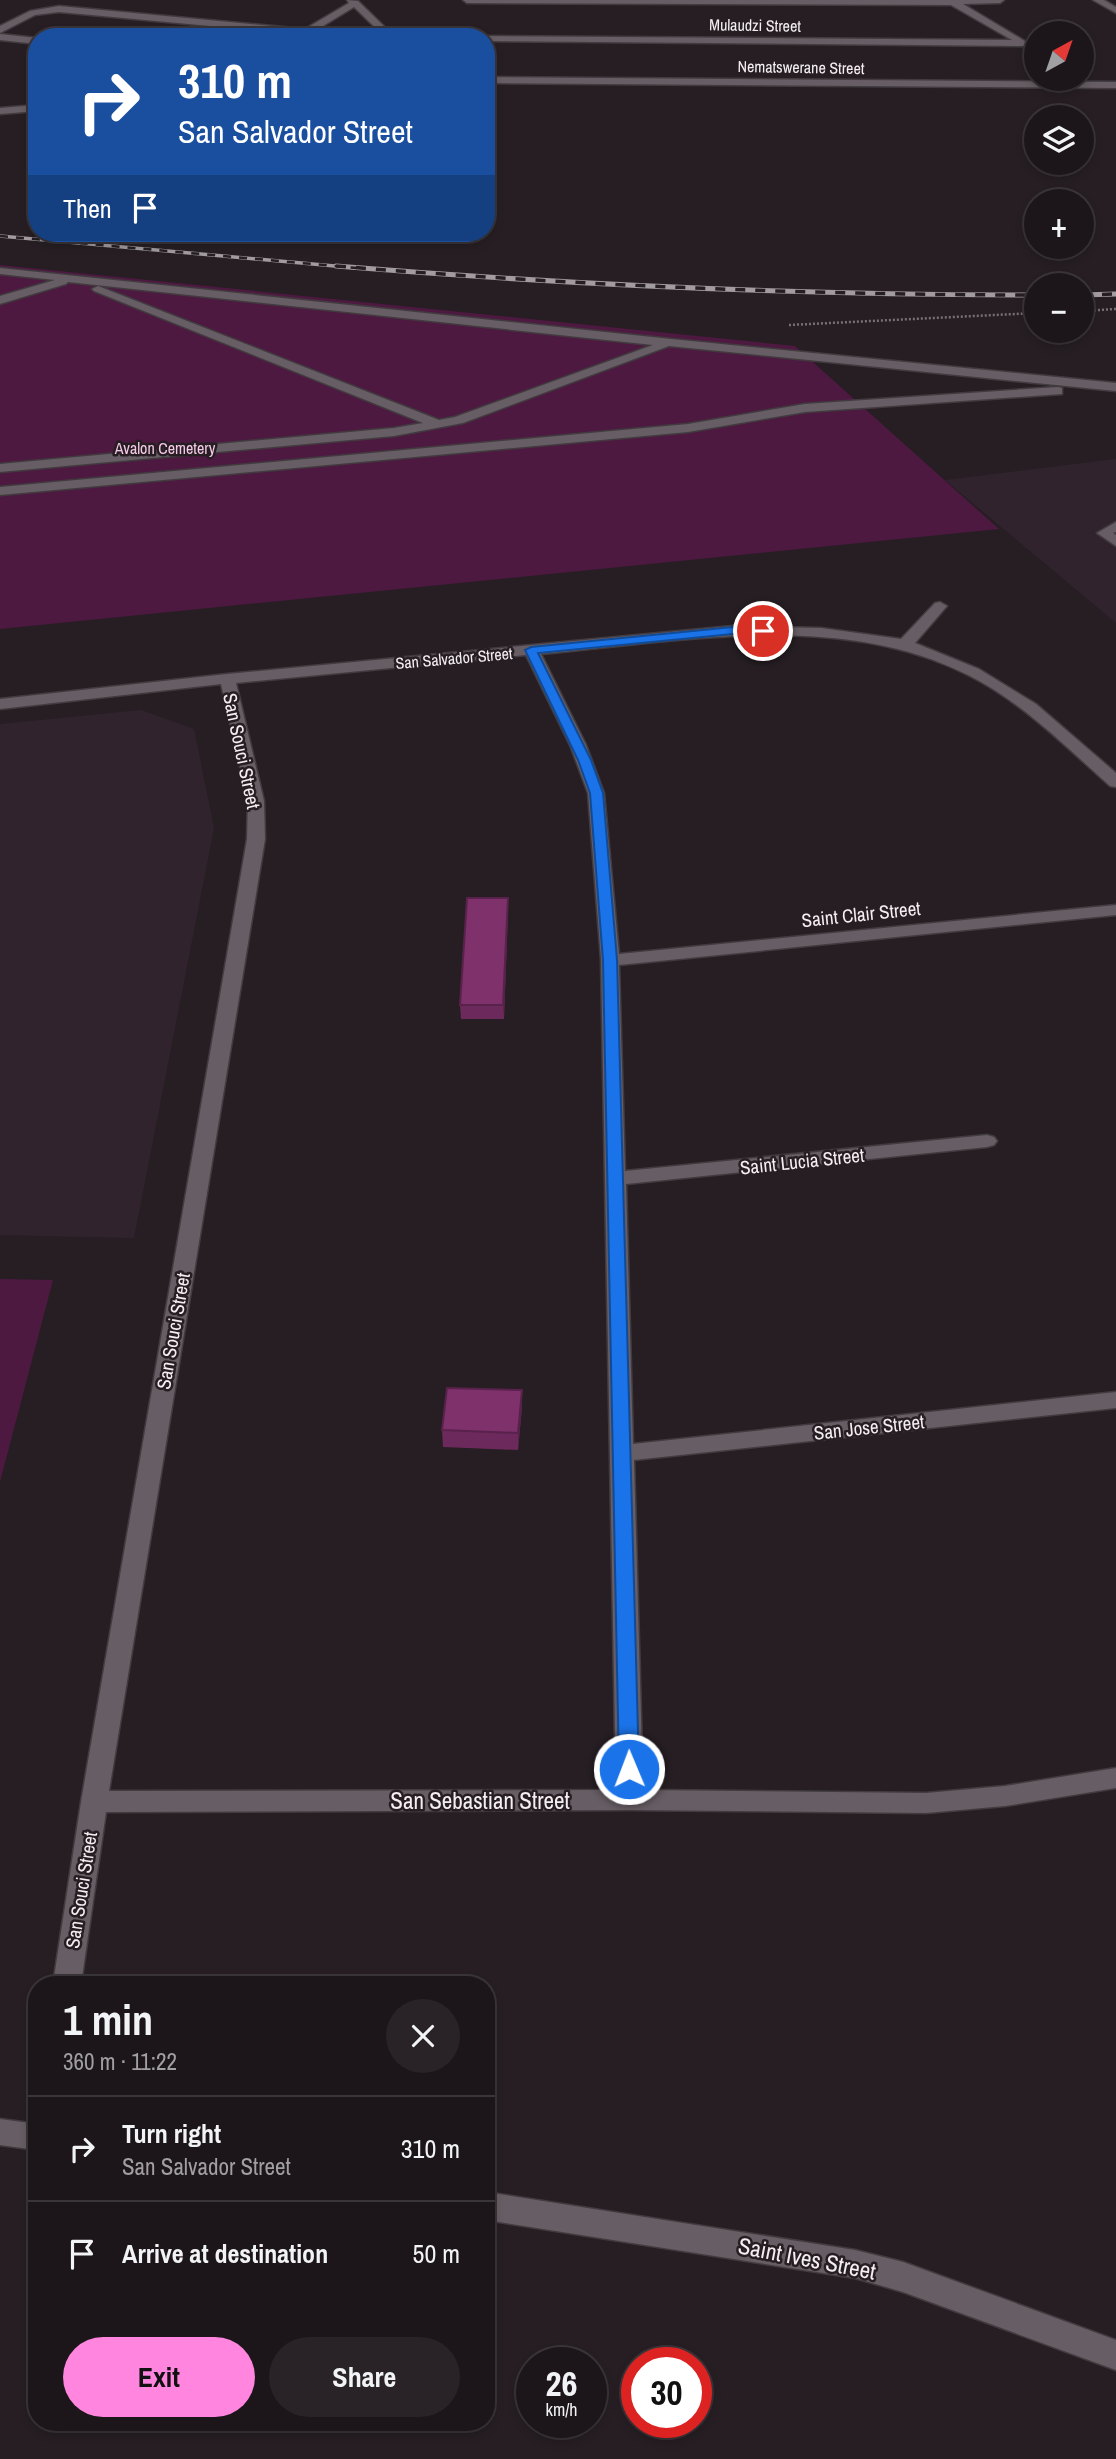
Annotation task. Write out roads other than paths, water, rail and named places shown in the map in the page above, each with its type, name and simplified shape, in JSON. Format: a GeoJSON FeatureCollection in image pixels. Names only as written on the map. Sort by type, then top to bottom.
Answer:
{"type":"FeatureCollection","features":[{"type":"Feature","properties":{"kind":"street"},"geometry":{"type":"LineString","coordinates":[[467,0],[1000,0]]}},
{"type":"Feature","properties":{"kind":"street"},"geometry":{"type":"LineString","coordinates":[[1097,0],[1116,10]]}},
{"type":"Feature","properties":{"kind":"street","name":"Mulaudzi Street"},"geometry":{"type":"LineString","coordinates":[[495,38],[1027,45],[951,1]]}},
{"type":"Feature","properties":{"kind":"street"},"geometry":{"type":"LineString","coordinates":[[312,28],[353,2],[381,28]]}},
{"type":"Feature","properties":{"kind":"street"},"geometry":{"type":"LineString","coordinates":[[0,30],[33,13],[59,9],[244,28]]}},
{"type":"Feature","properties":{"kind":"street"},"geometry":{"type":"LineString","coordinates":[[0,37],[28,40]]}},
{"type":"Feature","properties":{"kind":"street","name":"Nematswerane Street"},"geometry":{"type":"LineString","coordinates":[[495,79],[1024,84]]}},
{"type":"Feature","properties":{"kind":"street","name":"Nematswerane Street"},"geometry":{"type":"LineString","coordinates":[[1094,85],[1116,85]]}},
{"type":"Feature","properties":{"kind":"street"},"geometry":{"type":"LineString","coordinates":[[0,111],[28,109]]}},
{"type":"Feature","properties":{"kind":"street"},"geometry":{"type":"LineString","coordinates":[[0,271],[671,343],[1116,387]]}},
{"type":"Feature","properties":{"kind":"street"},"geometry":{"type":"LineString","coordinates":[[0,300],[72,279],[438,424]]}},
{"type":"Feature","properties":{"kind":"street"},"geometry":{"type":"LineString","coordinates":[[0,468],[394,432],[438,424],[458,420],[671,343]]}},
{"type":"Feature","properties":{"kind":"street"},"geometry":{"type":"LineString","coordinates":[[0,491],[688,428],[805,408],[858,403],[1116,387]]}},
{"type":"Feature","properties":{"kind":"street"},"geometry":{"type":"LineString","coordinates":[[1116,526],[1104,533],[1116,542]]}},
{"type":"Feature","properties":{"kind":"street"},"geometry":{"type":"LineString","coordinates":[[905,644],[940,606]]}},
{"type":"Feature","properties":{"kind":"street","name":"San Salvador Street"},"geometry":{"type":"LineString","coordinates":[[0,704],[227,679],[733,631],[821,634],[905,644],[965,668],[1014,695],[1116,782]]}},
{"type":"Feature","properties":{"kind":"street"},"geometry":{"type":"LineString","coordinates":[[531,650],[597,793],[610,960],[630,1800]]}},
{"type":"Feature","properties":{"kind":"street","name":"San Souci Street"},"geometry":{"type":"LineString","coordinates":[[68,1976],[94,1802],[256,838],[256,801],[227,679]]}},
{"type":"Feature","properties":{"kind":"street","name":"Saint Clair Street"},"geometry":{"type":"LineString","coordinates":[[610,960],[1116,910]]}},
{"type":"Feature","properties":{"kind":"street","name":"Saint Lucia Street"},"geometry":{"type":"LineString","coordinates":[[615,1178],[660,1176],[988,1141]]}},
{"type":"Feature","properties":{"kind":"street","name":"San Jose Street"},"geometry":{"type":"LineString","coordinates":[[623,1453],[1116,1400]]}},
{"type":"Feature","properties":{"kind":"street","name":"San Sebastian Street"},"geometry":{"type":"LineString","coordinates":[[94,1802],[630,1800],[926,1803],[1005,1796],[1116,1778]]}},
{"type":"Feature","properties":{"kind":"street"},"geometry":{"type":"LineString","coordinates":[[0,2132],[28,2136]]}},
{"type":"Feature","properties":{"kind":"street","name":"Saint Ives Street"},"geometry":{"type":"LineString","coordinates":[[495,2207],[855,2264],[903,2277],[1116,2355]]}},
{"type":"Feature","properties":{"kind":"railway"},"geometry":{"type":"LineString","coordinates":[[0,236],[28,239]]}},
{"type":"Feature","properties":{"kind":"railway"},"geometry":{"type":"LineString","coordinates":[[67,242],[357,268]]}},
{"type":"Feature","properties":{"kind":"railway"},"geometry":{"type":"LineString","coordinates":[[336,266],[686,288],[1024,295]]}},
{"type":"Feature","properties":{"kind":"railway"},"geometry":{"type":"LineString","coordinates":[[1094,295],[1116,294]]}},
{"type":"Feature","properties":{"kind":"park label","name":"Avalon Cemetery"},"geometry":{"type":"Point","coordinates":[165,448]}}]}
